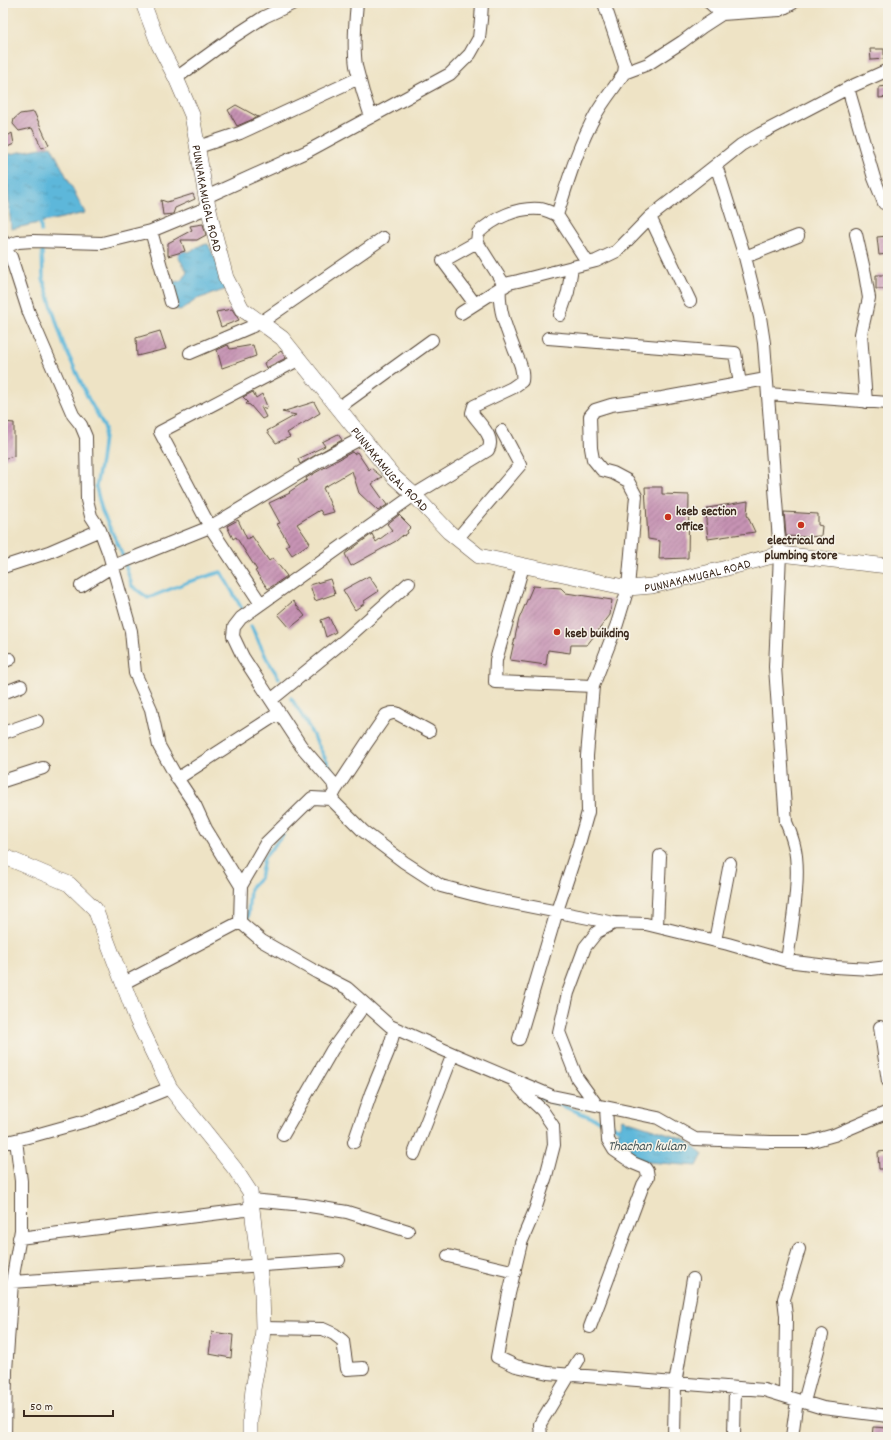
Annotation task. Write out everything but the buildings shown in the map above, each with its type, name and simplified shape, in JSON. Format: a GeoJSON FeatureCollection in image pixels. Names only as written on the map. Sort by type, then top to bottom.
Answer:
{"type":"FeatureCollection","features":[{"type":"Feature","properties":{"kind":"street","name":"PUNNAKAMUGAL ROAD"},"geometry":{"type":"LineString","coordinates":[[143,3],[159,45],[176,78],[192,115],[207,202],[226,278],[242,309],[282,338],[394,477],[414,495],[449,532],[479,556],[628,588],[652,586],[780,554],[888,566]]}},
{"type":"Feature","properties":{"kind":"street"},"geometry":{"type":"LineString","coordinates":[[176,78],[230,39],[264,17],[294,3]]}},
{"type":"Feature","properties":{"kind":"street"},"geometry":{"type":"LineString","coordinates":[[357,3],[355,29],[356,64],[361,89],[371,117]]}},
{"type":"Feature","properties":{"kind":"street"},"geometry":{"type":"LineString","coordinates":[[241,886],[206,829],[195,805],[178,780],[159,746],[151,709],[135,673],[131,631],[110,554],[100,530],[91,516],[87,500],[86,437],[81,425],[73,415],[29,313],[11,257],[3,244],[33,241],[102,243],[151,231],[308,151],[450,74],[470,54],[479,38],[482,3]]}},
{"type":"Feature","properties":{"kind":"street"},"geometry":{"type":"LineString","coordinates":[[557,215],[571,174],[596,114],[624,73],[625,66],[604,3]]}},
{"type":"Feature","properties":{"kind":"street"},"geometry":{"type":"LineString","coordinates":[[710,3],[722,14]]}},
{"type":"Feature","properties":{"kind":"street"},"geometry":{"type":"LineString","coordinates":[[624,73],[648,64],[658,58],[722,14],[780,10],[793,3]]}},
{"type":"Feature","properties":{"kind":"street"},"geometry":{"type":"LineString","coordinates":[[461,313],[502,287],[518,281],[596,261],[617,251],[650,217],[741,145],[848,88],[888,70]]}},
{"type":"Feature","properties":{"kind":"street"},"geometry":{"type":"LineString","coordinates":[[198,147],[240,133],[359,78]]}},
{"type":"Feature","properties":{"kind":"street"},"geometry":{"type":"LineString","coordinates":[[848,88],[874,178],[886,203]]}},
{"type":"Feature","properties":{"kind":"street"},"geometry":{"type":"LineString","coordinates":[[716,165],[745,257],[760,317],[764,343],[780,554],[775,667],[786,822],[794,846],[796,864],[796,882],[787,961]]}},
{"type":"Feature","properties":{"kind":"street"},"geometry":{"type":"LineString","coordinates":[[588,263],[557,215],[541,209],[507,213],[486,226],[478,233],[477,242],[502,287],[500,304],[523,372],[522,381],[512,388],[474,406],[472,413],[491,439],[491,446],[488,450],[414,495],[241,618],[234,627],[233,636],[243,657],[301,746],[333,783],[333,795],[363,831],[404,862],[441,886],[488,898],[614,923],[646,924],[657,926],[787,961],[835,968],[871,969],[888,967]]}},
{"type":"Feature","properties":{"kind":"street"},"geometry":{"type":"LineString","coordinates":[[650,217],[690,301]]}},
{"type":"Feature","properties":{"kind":"street"},"geometry":{"type":"LineString","coordinates":[[151,231],[172,302]]}},
{"type":"Feature","properties":{"kind":"street"},"geometry":{"type":"LineString","coordinates":[[856,234],[869,298],[861,334],[866,402]]}},
{"type":"Feature","properties":{"kind":"street"},"geometry":{"type":"LineString","coordinates":[[745,257],[798,236]]}},
{"type":"Feature","properties":{"kind":"street"},"geometry":{"type":"LineString","coordinates":[[190,353],[260,323],[383,238]]}},
{"type":"Feature","properties":{"kind":"street"},"geometry":{"type":"LineString","coordinates":[[475,304],[443,261],[477,242]]}},
{"type":"Feature","properties":{"kind":"street"},"geometry":{"type":"LineString","coordinates":[[560,315],[568,292],[572,267]]}},
{"type":"Feature","properties":{"kind":"street"},"geometry":{"type":"LineString","coordinates":[[548,338],[735,353],[740,384]]}},
{"type":"Feature","properties":{"kind":"street"},"geometry":{"type":"LineString","coordinates":[[338,408],[432,340]]}},
{"type":"Feature","properties":{"kind":"street"},"geometry":{"type":"LineString","coordinates":[[261,604],[210,527],[160,432],[300,359]]}},
{"type":"Feature","properties":{"kind":"street"},"geometry":{"type":"LineString","coordinates":[[519,1038],[588,812],[587,756],[593,686],[617,624],[628,588],[636,496],[628,481],[613,473],[602,470],[593,459],[591,448],[590,416],[596,410],[611,405],[766,379]]}},
{"type":"Feature","properties":{"kind":"street"},"geometry":{"type":"LineString","coordinates":[[768,394],[888,403]]}},
{"type":"Feature","properties":{"kind":"street"},"geometry":{"type":"LineString","coordinates":[[457,539],[520,465],[502,431]]}},
{"type":"Feature","properties":{"kind":"street"},"geometry":{"type":"LineString","coordinates":[[81,586],[113,566],[210,527],[326,457],[362,438]]}},
{"type":"Feature","properties":{"kind":"street"},"geometry":{"type":"LineString","coordinates":[[3,567],[49,552],[100,530]]}},
{"type":"Feature","properties":{"kind":"street"},"geometry":{"type":"LineString","coordinates":[[523,566],[496,660],[495,682],[593,686]]}},
{"type":"Feature","properties":{"kind":"street"},"geometry":{"type":"LineString","coordinates":[[271,700],[345,640],[409,583]]}},
{"type":"Feature","properties":{"kind":"street"},"geometry":{"type":"LineString","coordinates":[[3,693],[21,686]]}},
{"type":"Feature","properties":{"kind":"street"},"geometry":{"type":"LineString","coordinates":[[240,922],[241,886],[266,842],[312,798],[333,795],[386,715],[392,712],[396,713],[429,731]]}},
{"type":"Feature","properties":{"kind":"street"},"geometry":{"type":"LineString","coordinates":[[178,780],[183,775],[279,713]]}},
{"type":"Feature","properties":{"kind":"street"},"geometry":{"type":"LineString","coordinates":[[3,733],[37,721]]}},
{"type":"Feature","properties":{"kind":"street"},"geometry":{"type":"LineString","coordinates":[[3,781],[43,768]]}},
{"type":"Feature","properties":{"kind":"street"},"geometry":{"type":"LineString","coordinates":[[3,856],[69,884],[95,909],[146,1039],[170,1088],[235,1169],[250,1192],[260,1265],[263,1328],[253,1390],[250,1437]]}},
{"type":"Feature","properties":{"kind":"street"},"geometry":{"type":"LineString","coordinates":[[657,926],[660,856]]}},
{"type":"Feature","properties":{"kind":"street"},"geometry":{"type":"LineString","coordinates":[[715,941],[730,863]]}},
{"type":"Feature","properties":{"kind":"street"},"geometry":{"type":"LineString","coordinates":[[124,983],[240,922]]}},
{"type":"Feature","properties":{"kind":"street"},"geometry":{"type":"LineString","coordinates":[[240,922],[262,941],[347,988],[390,1026],[552,1096],[658,1118],[695,1139],[809,1142],[834,1136],[888,1114]]}},
{"type":"Feature","properties":{"kind":"street"},"geometry":{"type":"LineString","coordinates":[[590,1327],[643,1185],[648,1177],[645,1168],[633,1163],[614,1150],[608,1140],[601,1106],[577,1078],[559,1032],[568,992],[585,947],[597,932],[614,923]]}},
{"type":"Feature","properties":{"kind":"street"},"geometry":{"type":"LineString","coordinates":[[283,1135],[332,1050],[365,1004]]}},
{"type":"Feature","properties":{"kind":"street"},"geometry":{"type":"LineString","coordinates":[[880,1027],[888,1081]]}},
{"type":"Feature","properties":{"kind":"street"},"geometry":{"type":"LineString","coordinates":[[354,1142],[371,1093],[388,1052],[395,1028]]}},
{"type":"Feature","properties":{"kind":"street"},"geometry":{"type":"LineString","coordinates":[[414,1154],[453,1054]]}},
{"type":"Feature","properties":{"kind":"street"},"geometry":{"type":"LineString","coordinates":[[513,1079],[528,1097],[542,1110],[553,1126],[554,1146],[535,1210],[521,1243],[508,1298],[497,1357],[516,1366],[548,1373],[764,1390],[823,1408],[888,1416]]}},
{"type":"Feature","properties":{"kind":"street"},"geometry":{"type":"LineString","coordinates":[[3,1143],[94,1119],[170,1088]]}},
{"type":"Feature","properties":{"kind":"street"},"geometry":{"type":"LineString","coordinates":[[5,1437],[6,1371],[12,1282],[21,1230],[21,1181],[16,1140]]}},
{"type":"Feature","properties":{"kind":"street"},"geometry":{"type":"LineString","coordinates":[[19,1238],[252,1205],[304,1205],[348,1212],[408,1231]]}},
{"type":"Feature","properties":{"kind":"street"},"geometry":{"type":"LineString","coordinates":[[785,1396],[786,1316],[784,1299],[799,1249]]}},
{"type":"Feature","properties":{"kind":"street"},"geometry":{"type":"LineString","coordinates":[[448,1256],[515,1272]]}},
{"type":"Feature","properties":{"kind":"street"},"geometry":{"type":"LineString","coordinates":[[12,1282],[339,1260]]}},
{"type":"Feature","properties":{"kind":"street"},"geometry":{"type":"LineString","coordinates":[[674,1437],[675,1384],[693,1279]]}},
{"type":"Feature","properties":{"kind":"street"},"geometry":{"type":"LineString","coordinates":[[263,1328],[323,1329],[334,1334],[343,1341],[346,1369],[362,1368]]}},
{"type":"Feature","properties":{"kind":"street"},"geometry":{"type":"LineString","coordinates":[[792,1437],[801,1401],[822,1335]]}},
{"type":"Feature","properties":{"kind":"street"},"geometry":{"type":"LineString","coordinates":[[541,1437],[540,1424],[580,1359]]}},
{"type":"Feature","properties":{"kind":"street"},"geometry":{"type":"LineString","coordinates":[[734,1437],[735,1388]]}},
{"type":"Feature","properties":{"kind":"water"},"geometry":{"type":"Polygon","coordinates":[[[51,146],[85,213],[11,229],[5,155],[51,146]]]}},
{"type":"Feature","properties":{"kind":"water"},"geometry":{"type":"Polygon","coordinates":[[[208,244],[224,277],[218,280],[225,284],[227,289],[197,299],[183,309],[175,309],[178,304],[170,283],[183,279],[187,271],[178,257],[179,252],[189,252],[201,245],[208,244]]]}},
{"type":"Feature","properties":{"kind":"water","name":"Thachan kulam"},"geometry":{"type":"Polygon","coordinates":[[[622,1119],[685,1139],[703,1154],[697,1166],[636,1161],[616,1138],[622,1119]]]}},
{"type":"Feature","properties":{"kind":"waterway"},"geometry":{"type":"LineString","coordinates":[[40,218],[41,231]]}},
{"type":"Feature","properties":{"kind":"waterway"},"geometry":{"type":"LineString","coordinates":[[42,251],[43,279],[63,343],[88,398],[105,428],[96,487],[102,511],[121,551],[132,586],[148,598],[188,582],[221,572],[242,609]]}},
{"type":"Feature","properties":{"kind":"waterway"},"geometry":{"type":"LineString","coordinates":[[251,626],[267,659],[279,678]]}},
{"type":"Feature","properties":{"kind":"waterway"},"geometry":{"type":"LineString","coordinates":[[291,698],[307,724],[334,775]]}},
{"type":"Feature","properties":{"kind":"waterway"},"geometry":{"type":"LineString","coordinates":[[248,917],[250,889],[260,878],[264,858],[283,835]]}},
{"type":"Feature","properties":{"kind":"waterway"},"geometry":{"type":"LineString","coordinates":[[532,1094],[598,1120]]}},
{"type":"Feature","properties":{"kind":"waterway"},"geometry":{"type":"LineString","coordinates":[[612,1125],[622,1130]]}},
{"type":"Feature","properties":{"kind":"place","name":"kseb section office"},"geometry":{"type":"Point","coordinates":[668,517]}},
{"type":"Feature","properties":{"kind":"place","name":"electrical and plumbing store"},"geometry":{"type":"Point","coordinates":[801,525]}},
{"type":"Feature","properties":{"kind":"place","name":"kseb buikding"},"geometry":{"type":"Point","coordinates":[557,632]}}]}
